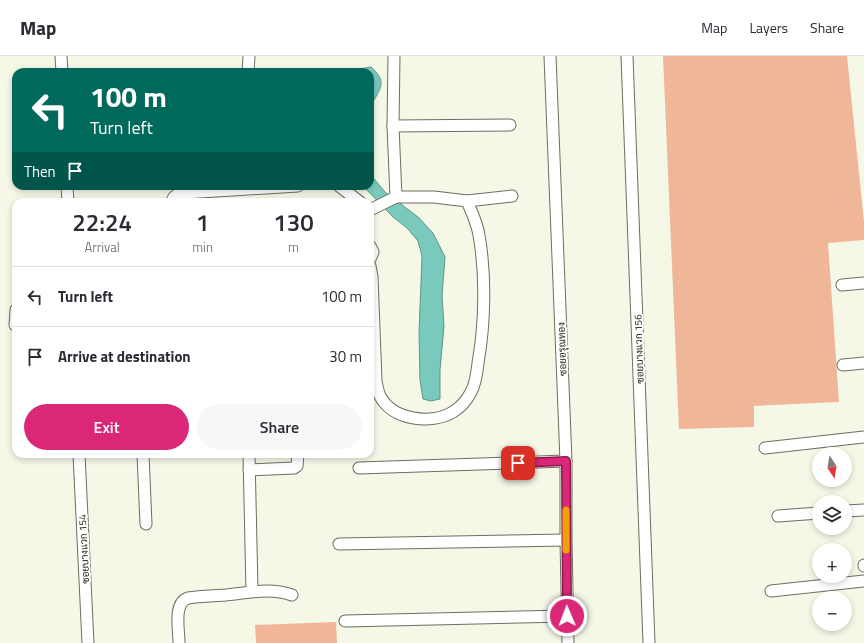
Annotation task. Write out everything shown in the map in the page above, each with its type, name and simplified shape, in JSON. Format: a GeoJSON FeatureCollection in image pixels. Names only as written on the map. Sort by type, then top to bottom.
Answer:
{"type":"FeatureCollection","features":[{"type":"Feature","properties":{"kind":"street"},"geometry":{"type":"LineString","coordinates":[[61,56],[62,68]]}},
{"type":"Feature","properties":{"kind":"street"},"geometry":{"type":"LineString","coordinates":[[248,68],[249,56]]}},
{"type":"Feature","properties":{"kind":"street"},"geometry":{"type":"LineString","coordinates":[[394,56],[392,126],[395,197]]}},
{"type":"Feature","properties":{"kind":"street","name":"ซอยอรุณทอง"},"geometry":{"type":"LineString","coordinates":[[550,56],[566,461],[568,643]]}},
{"type":"Feature","properties":{"kind":"street","name":"ซอยบางแวก 156"},"geometry":{"type":"LineString","coordinates":[[627,56],[649,643]]}},
{"type":"Feature","properties":{"kind":"street"},"geometry":{"type":"LineString","coordinates":[[392,126],[510,125]]}},
{"type":"Feature","properties":{"kind":"street"},"geometry":{"type":"LineString","coordinates":[[173,198],[177,194],[184,193],[233,190]]}},
{"type":"Feature","properties":{"kind":"street"},"geometry":{"type":"LineString","coordinates":[[344,190],[355,198]]}},
{"type":"Feature","properties":{"kind":"street"},"geometry":{"type":"LineString","coordinates":[[375,208],[395,197],[434,197],[467,201],[512,196]]}},
{"type":"Feature","properties":{"kind":"street"},"geometry":{"type":"LineString","coordinates":[[374,329],[376,381],[380,396],[389,407],[396,412],[416,418],[441,417],[453,412],[468,399],[475,382],[481,345],[484,300],[479,235],[475,219],[467,201]]}},
{"type":"Feature","properties":{"kind":"street"},"geometry":{"type":"LineString","coordinates":[[842,285],[864,283]]}},
{"type":"Feature","properties":{"kind":"street"},"geometry":{"type":"LineString","coordinates":[[843,365],[864,363]]}},
{"type":"Feature","properties":{"kind":"street"},"geometry":{"type":"LineString","coordinates":[[765,448],[864,437]]}},
{"type":"Feature","properties":{"kind":"street","name":"ซอยบางแวก 154"},"geometry":{"type":"LineString","coordinates":[[79,458],[88,643]]}},
{"type":"Feature","properties":{"kind":"street"},"geometry":{"type":"LineString","coordinates":[[143,458],[146,524]]}},
{"type":"Feature","properties":{"kind":"street"},"geometry":{"type":"LineString","coordinates":[[249,458],[252,591]]}},
{"type":"Feature","properties":{"kind":"street"},"geometry":{"type":"LineString","coordinates":[[249,470],[294,468],[297,466],[298,458]]}},
{"type":"Feature","properties":{"kind":"street"},"geometry":{"type":"LineString","coordinates":[[359,468],[566,461]]}},
{"type":"Feature","properties":{"kind":"street"},"geometry":{"type":"LineString","coordinates":[[852,511],[864,510]]}},
{"type":"Feature","properties":{"kind":"street"},"geometry":{"type":"LineString","coordinates":[[778,516],[812,514]]}},
{"type":"Feature","properties":{"kind":"street"},"geometry":{"type":"LineString","coordinates":[[339,544],[566,540]]}},
{"type":"Feature","properties":{"kind":"street"},"geometry":{"type":"LineString","coordinates":[[771,591],[864,581]]}},
{"type":"Feature","properties":{"kind":"street"},"geometry":{"type":"LineString","coordinates":[[179,643],[178,614],[179,606],[183,600],[188,598],[227,595],[252,591],[282,592],[292,595]]}},
{"type":"Feature","properties":{"kind":"street"},"geometry":{"type":"LineString","coordinates":[[345,621],[567,616]]}},
{"type":"Feature","properties":{"kind":"shaded area"},"geometry":{"type":"Polygon","coordinates":[[[663,56],[847,56],[864,222],[864,240],[828,243],[839,402],[754,406],[754,427],[679,429],[663,56]]]}},
{"type":"Feature","properties":{"kind":"shaded area"},"geometry":{"type":"Polygon","coordinates":[[[336,622],[337,643],[256,643],[255,625],[336,622]]]}},
{"type":"Feature","properties":{"kind":"water"},"geometry":{"type":"Polygon","coordinates":[[[374,70],[379,76],[381,83],[374,100],[374,70]]]}},
{"type":"Feature","properties":{"kind":"water"},"geometry":{"type":"Polygon","coordinates":[[[374,179],[385,192],[418,217],[433,233],[445,257],[442,296],[444,326],[440,370],[440,399],[431,401],[423,399],[420,380],[419,333],[422,256],[418,241],[407,228],[393,217],[367,190],[374,190],[374,179]]]}},
{"type":"Feature","properties":{"kind":"slow traffic"},"geometry":{"type":"LineString","coordinates":[[566,510],[566,550]]}},
{"type":"Feature","properties":{"kind":"route"},"geometry":{"type":"LineString","coordinates":[[518,463],[566,461],[567,616]]}}]}
